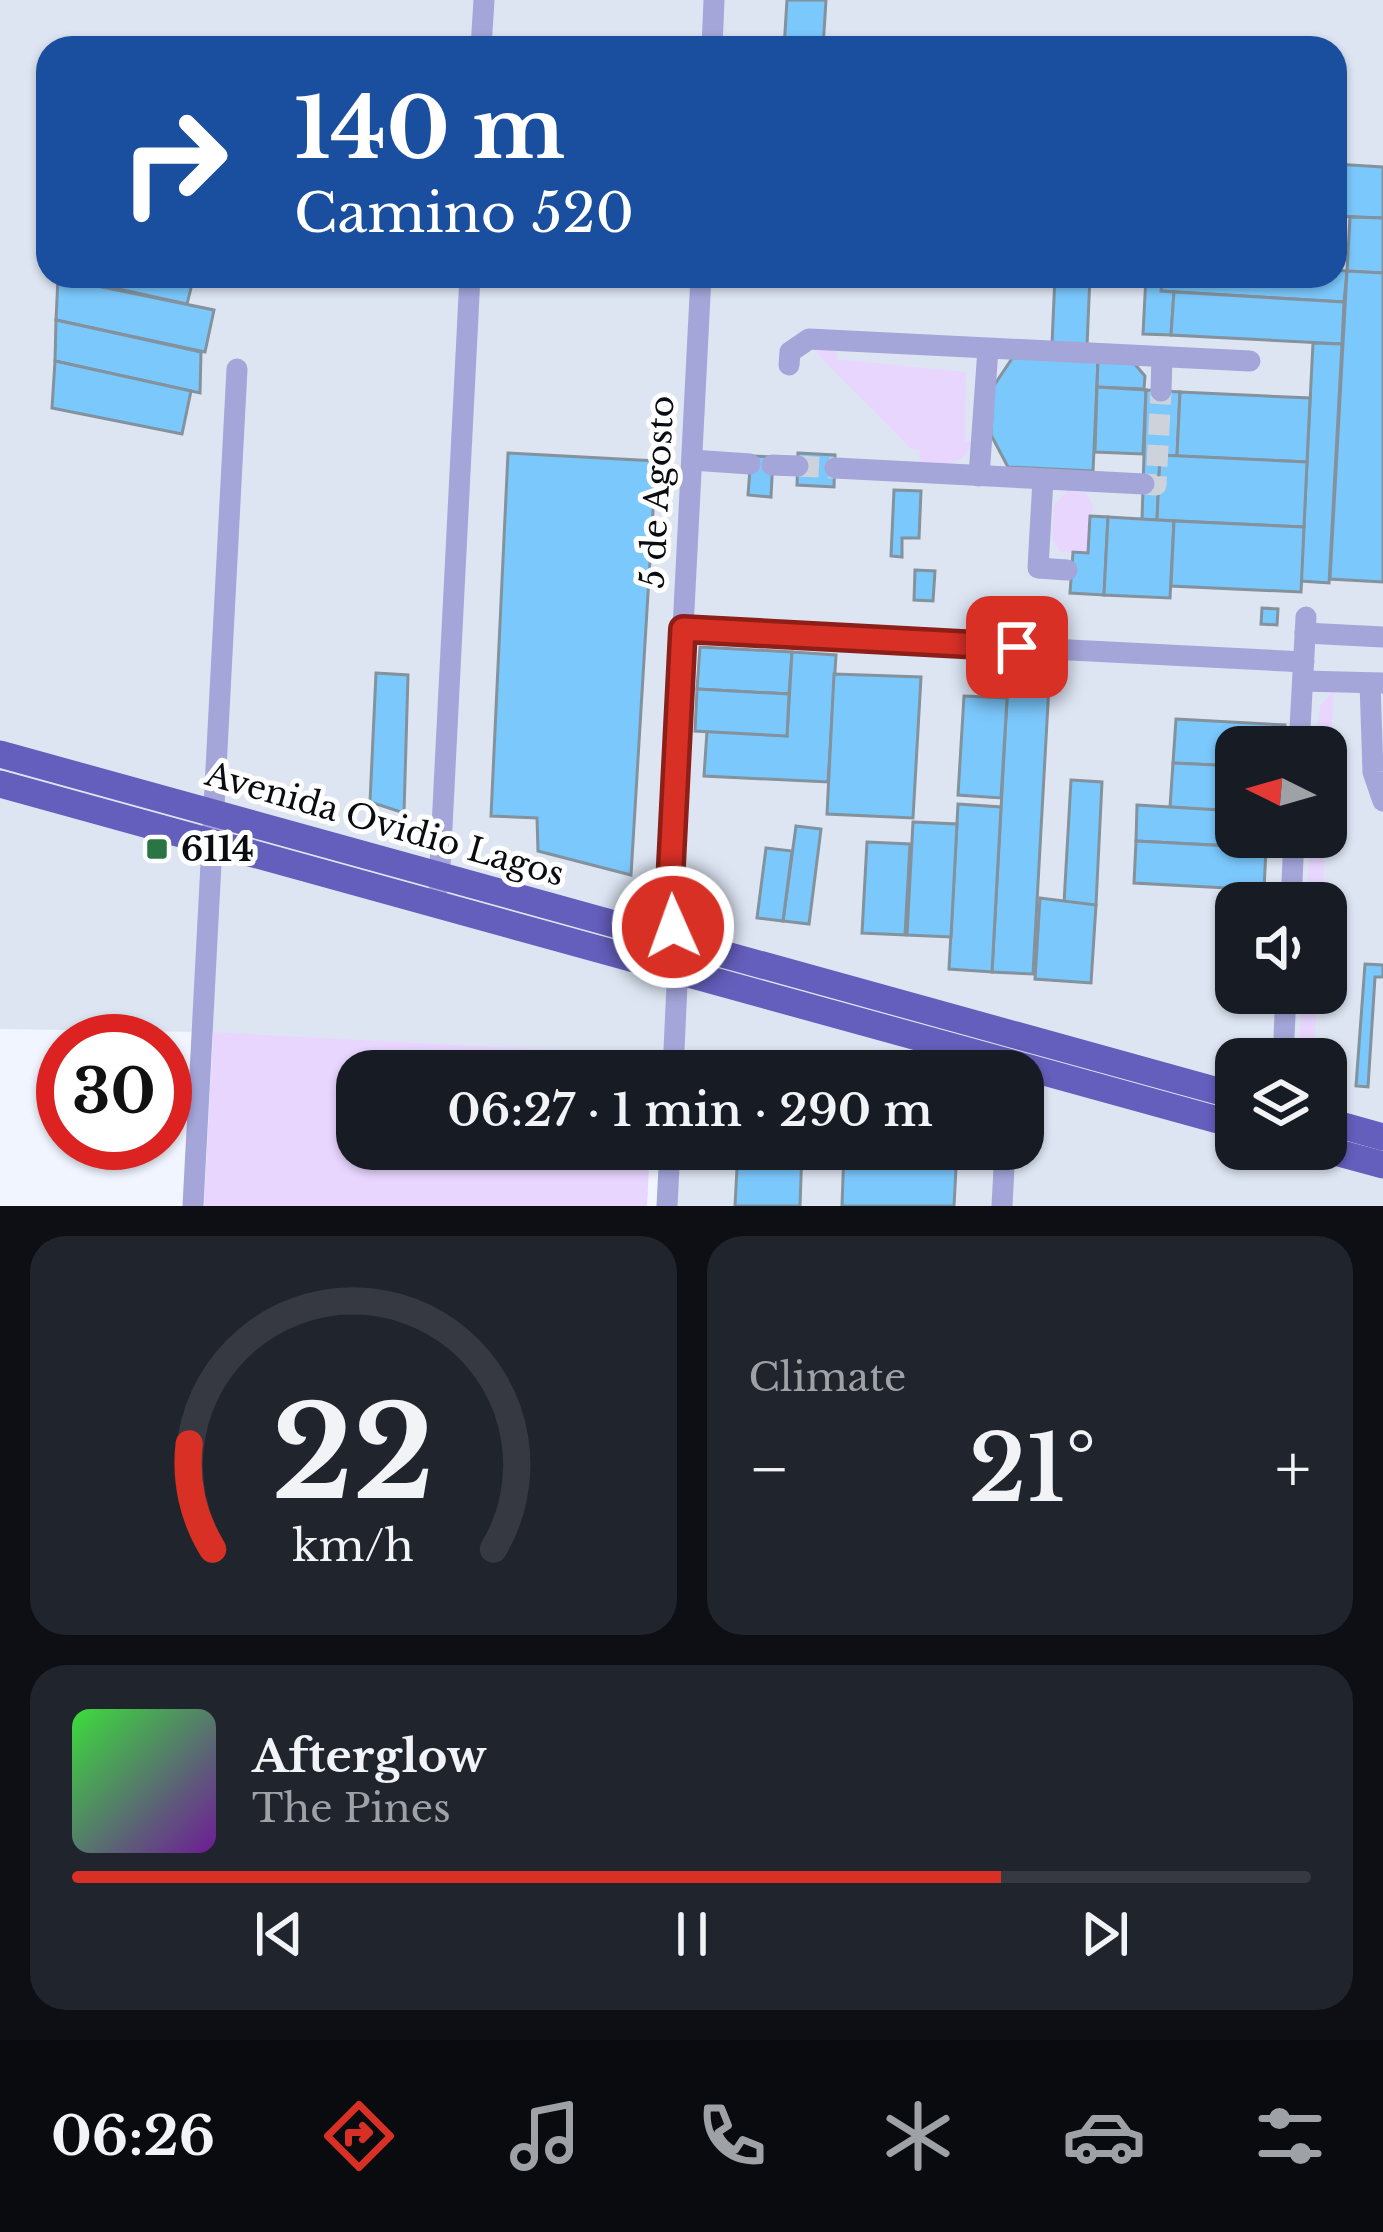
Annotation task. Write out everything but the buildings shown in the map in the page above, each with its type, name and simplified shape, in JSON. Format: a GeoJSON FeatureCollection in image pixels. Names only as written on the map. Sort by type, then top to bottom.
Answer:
{"type":"FeatureCollection","features":[{"type":"Feature","properties":{"kind":"main road","name":"Avenida Ovidio Lagos"},"geometry":{"type":"LineString","coordinates":[[0,754],[213,828],[675,956],[989,1050]]}},
{"type":"Feature","properties":{"kind":"main road","name":"Avenida Ovidio Lagos"},"geometry":{"type":"LineString","coordinates":[[0,784],[213,828]]}},
{"type":"Feature","properties":{"kind":"main road","name":"Avenida Ovidio Lagos"},"geometry":{"type":"LineString","coordinates":[[1044,1062],[1215,1092]]}},
{"type":"Feature","properties":{"kind":"main road","name":"Avenida Ovidio Lagos"},"geometry":{"type":"LineString","coordinates":[[1044,1067],[1215,1119]]}},
{"type":"Feature","properties":{"kind":"main road"},"geometry":{"type":"LineString","coordinates":[[1347,1126],[1383,1137]]}},
{"type":"Feature","properties":{"kind":"main road"},"geometry":{"type":"LineString","coordinates":[[1347,1155],[1383,1165]]}},
{"type":"Feature","properties":{"kind":"street"},"geometry":{"type":"LineString","coordinates":[[482,36],[484,0]]}},
{"type":"Feature","properties":{"kind":"street"},"geometry":{"type":"LineString","coordinates":[[713,36],[715,0]]}},
{"type":"Feature","properties":{"kind":"street"},"geometry":{"type":"LineString","coordinates":[[439,891],[469,288]]}},
{"type":"Feature","properties":{"kind":"street","name":"5 de Agosto"},"geometry":{"type":"LineString","coordinates":[[673,1050],[670,884],[700,288]]}},
{"type":"Feature","properties":{"kind":"street"},"geometry":{"type":"LineString","coordinates":[[789,365],[790,352],[809,339],[1250,361]]}},
{"type":"Feature","properties":{"kind":"street"},"geometry":{"type":"LineString","coordinates":[[979,476],[988,349]]}},
{"type":"Feature","properties":{"kind":"street"},"geometry":{"type":"LineString","coordinates":[[1160,391],[1162,357]]}},
{"type":"Feature","properties":{"kind":"street"},"geometry":{"type":"LineString","coordinates":[[193,1206],[238,369]]}},
{"type":"Feature","properties":{"kind":"street"},"geometry":{"type":"LineString","coordinates":[[692,460],[798,466]]}},
{"type":"Feature","properties":{"kind":"street"},"geometry":{"type":"LineString","coordinates":[[835,468],[1144,484]]}},
{"type":"Feature","properties":{"kind":"street"},"geometry":{"type":"LineString","coordinates":[[1043,479],[1038,568],[1066,570]]}},
{"type":"Feature","properties":{"kind":"street"},"geometry":{"type":"LineString","coordinates":[[1300,726],[1306,625],[1383,638]]}},
{"type":"Feature","properties":{"kind":"street"},"geometry":{"type":"LineString","coordinates":[[683,629],[1303,672],[1377,683],[1373,772],[1383,801]]}},
{"type":"Feature","properties":{"kind":"street"},"geometry":{"type":"LineString","coordinates":[[667,1206],[669,1170]]}},
{"type":"Feature","properties":{"kind":"street"},"geometry":{"type":"LineString","coordinates":[[1002,1206],[1004,1170]]}},
{"type":"Feature","properties":{"kind":"shaded area"},"geometry":{"type":"Polygon","coordinates":[[[0,0],[1383,0],[1383,1206],[667,1206],[669,1170],[1044,1170],[1044,1050],[556,1050],[192,1032],[192,1014],[36,1014],[36,1030],[0,1029],[0,0]]]}},
{"type":"Feature","properties":{"kind":"shaded area"},"geometry":{"type":"Polygon","coordinates":[[[811,347],[837,349],[837,359],[966,372],[965,441],[972,442],[964,457],[951,463],[919,463],[920,450],[911,449],[811,347]]]}},
{"type":"Feature","properties":{"kind":"shaded area"},"geometry":{"type":"Polygon","coordinates":[[[1068,490],[1086,494],[1093,505],[1088,553],[1061,552],[1052,540],[1054,505],[1068,490]]]}},
{"type":"Feature","properties":{"kind":"shaded area"},"geometry":{"type":"Polygon","coordinates":[[[1334,690],[1332,726],[1318,726],[1320,706],[1334,690]]]}},
{"type":"Feature","properties":{"kind":"shaded area"},"geometry":{"type":"Polygon","coordinates":[[[1309,858],[1325,858],[1323,882],[1308,882],[1309,858]]]}},
{"type":"Feature","properties":{"kind":"shaded area"},"geometry":{"type":"Polygon","coordinates":[[[1301,1014],[1316,1014],[1315,1038],[1299,1038],[1301,1014]]]}},
{"type":"Feature","properties":{"kind":"shaded area"},"geometry":{"type":"Polygon","coordinates":[[[213,1032],[559,1050],[336,1050],[336,1170],[649,1170],[647,1206],[204,1206],[213,1032]]]}},
{"type":"Feature","properties":{"kind":"tunnel"},"geometry":{"type":"LineString","coordinates":[[1144,484],[1156,485],[1161,391]]}},
{"type":"Feature","properties":{"kind":"tunnel"},"geometry":{"type":"LineString","coordinates":[[798,466],[835,468]]}},
{"type":"Feature","properties":{"kind":"place","name":"6114"},"geometry":{"type":"Point","coordinates":[157,849]}},
{"type":"Feature","properties":{"kind":"route"},"geometry":{"type":"LineString","coordinates":[[673,927],[670,884],[683,629],[1017,647]]}}]}
